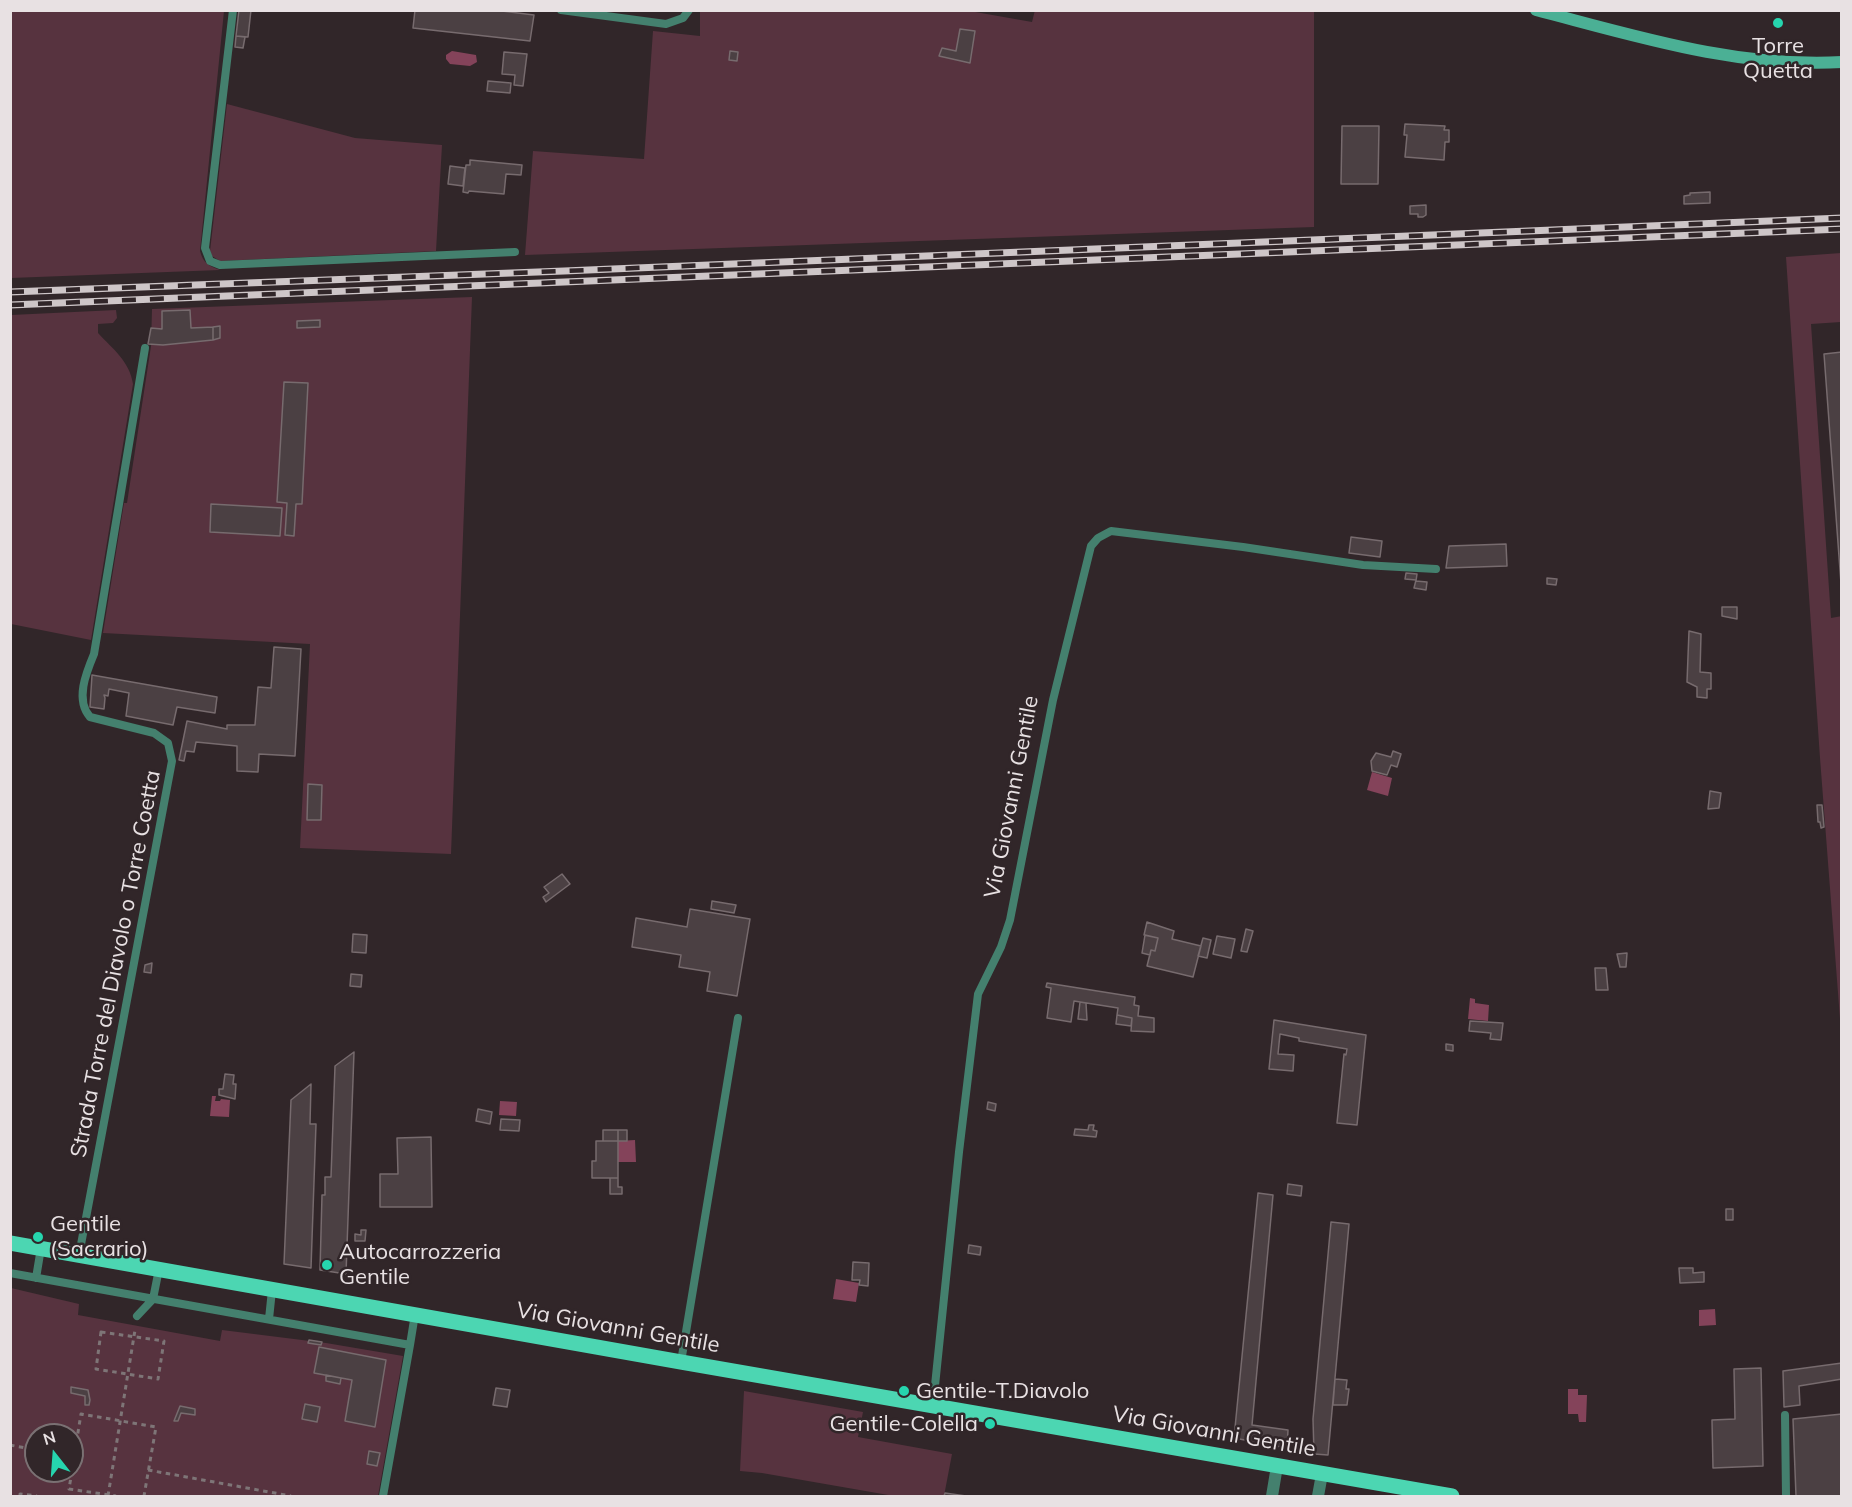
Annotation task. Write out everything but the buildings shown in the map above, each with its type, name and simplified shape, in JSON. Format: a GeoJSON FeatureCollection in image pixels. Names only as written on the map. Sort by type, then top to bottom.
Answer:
{"type":"FeatureCollection","features":[{"type":"Feature","properties":{"kind":"main road"},"geometry":{"type":"LineString","coordinates":[[1536,10],[1725,56],[1765,60],[1842,62]]}},
{"type":"Feature","properties":{"kind":"main road","name":"Via Giovanni Gentile"},"geometry":{"type":"LineString","coordinates":[[10,1243],[1452,1497]]}},
{"type":"Feature","properties":{"kind":"street"},"geometry":{"type":"LineString","coordinates":[[1272,1497],[1277,1466]]}},
{"type":"Feature","properties":{"kind":"street"},"geometry":{"type":"LineString","coordinates":[[1318,1497],[1322,1473]]}},
{"type":"Feature","properties":{"kind":"lane"},"geometry":{"type":"LineString","coordinates":[[233,10],[205,248],[210,261],[220,265],[515,252]]}},
{"type":"Feature","properties":{"kind":"lane"},"geometry":{"type":"LineString","coordinates":[[561,10],[666,24],[683,18],[689,10]]}},
{"type":"Feature","properties":{"kind":"lane","name":"Strada Torre del Diavolo o Torre Coetta"},"geometry":{"type":"LineString","coordinates":[[79,1255],[172,761],[168,743],[154,733],[90,717],[84,710],[82,699],[87,671],[94,654],[145,348]]}},
{"type":"Feature","properties":{"kind":"lane","name":"Via Giovanni Gentile"},"geometry":{"type":"LineString","coordinates":[[933,1405],[978,994],[1001,947],[1011,920],[1053,700],[1091,546],[1098,538],[1111,531],[1243,547],[1364,566],[1436,569]]}},
{"type":"Feature","properties":{"kind":"lane"},"geometry":{"type":"LineString","coordinates":[[681,1362],[738,1018]]}},
{"type":"Feature","properties":{"kind":"lane"},"geometry":{"type":"LineString","coordinates":[[36,1278],[41,1248]]}},
{"type":"Feature","properties":{"kind":"lane"},"geometry":{"type":"LineString","coordinates":[[137,1316],[153,1299],[159,1269]]}},
{"type":"Feature","properties":{"kind":"lane"},"geometry":{"type":"LineString","coordinates":[[10,1273],[410,1345]]}},
{"type":"Feature","properties":{"kind":"lane"},"geometry":{"type":"LineString","coordinates":[[269,1319],[272,1290]]}},
{"type":"Feature","properties":{"kind":"lane"},"geometry":{"type":"LineString","coordinates":[[383,1497],[415,1314]]}},
{"type":"Feature","properties":{"kind":"lane"},"geometry":{"type":"LineString","coordinates":[[1785,1415],[1786,1497]]}},
{"type":"Feature","properties":{"kind":"path"},"geometry":{"type":"LineString","coordinates":[[108,1496],[137,1316]]}},
{"type":"Feature","properties":{"kind":"path"},"geometry":{"type":"LineString","coordinates":[[101,1332],[164,1341],[158,1378],[128,1374],[96,1369],[101,1332]]}},
{"type":"Feature","properties":{"kind":"path"},"geometry":{"type":"LineString","coordinates":[[79,1423],[81,1414],[156,1427],[144,1497]]}},
{"type":"Feature","properties":{"kind":"path"},"geometry":{"type":"LineString","coordinates":[[148,1470],[291,1497]]}},
{"type":"Feature","properties":{"kind":"path"},"geometry":{"type":"LineString","coordinates":[[70,1483],[69,1489],[116,1497]]}},
{"type":"Feature","properties":{"kind":"path"},"geometry":{"type":"LineString","coordinates":[[20,1497],[20,1494],[37,1497]]}},
{"type":"Feature","properties":{"kind":"shaded area"},"geometry":{"type":"Polygon","coordinates":[[[964,10],[1032,22],[1035,10],[1314,11],[1314,227],[525,255],[533,151],[644,159],[653,31],[700,36],[700,11],[964,10]]]}},
{"type":"Feature","properties":{"kind":"shaded area"},"geometry":{"type":"Polygon","coordinates":[[[10,11],[224,11],[200,251],[207,264],[220,270],[11,278],[10,11]]]}},
{"type":"Feature","properties":{"kind":"shaded area"},"geometry":{"type":"Polygon","coordinates":[[[452,51],[476,55],[477,62],[470,66],[450,64],[446,55],[452,51]]]}},
{"type":"Feature","properties":{"kind":"shaded area"},"geometry":{"type":"Polygon","coordinates":[[[227,104],[355,138],[442,145],[436,251],[220,261],[212,256],[210,251],[227,104]]]}},
{"type":"Feature","properties":{"kind":"shaded area"},"geometry":{"type":"Polygon","coordinates":[[[1841,253],[1841,322],[1811,324],[1831,618],[1842,616],[1841,1032],[1786,257],[1841,253]]]}},
{"type":"Feature","properties":{"kind":"shaded area"},"geometry":{"type":"Polygon","coordinates":[[[472,297],[451,854],[300,848],[310,644],[103,633],[124,503],[127,503],[151,346],[152,309],[472,297]]]}},
{"type":"Feature","properties":{"kind":"shaded area"},"geometry":{"type":"Polygon","coordinates":[[[116,310],[117,318],[113,323],[98,324],[98,333],[125,362],[133,384],[91,640],[11,624],[11,315],[116,310]]]}},
{"type":"Feature","properties":{"kind":"shaded area"},"geometry":{"type":"Polygon","coordinates":[[[1372,772],[1392,778],[1388,796],[1367,790],[1372,772]]]}},
{"type":"Feature","properties":{"kind":"shaded area"},"geometry":{"type":"Polygon","coordinates":[[[1470,998],[1475,999],[1475,1003],[1489,1005],[1488,1021],[1468,1019],[1470,998]]]}},
{"type":"Feature","properties":{"kind":"shaded area"},"geometry":{"type":"Polygon","coordinates":[[[212,1096],[216,1096],[215,1101],[230,1100],[229,1117],[210,1116],[212,1096]]]}},
{"type":"Feature","properties":{"kind":"shaded area"},"geometry":{"type":"Polygon","coordinates":[[[500,1101],[517,1102],[516,1116],[499,1115],[500,1101]]]}},
{"type":"Feature","properties":{"kind":"shaded area"},"geometry":{"type":"Polygon","coordinates":[[[635,1140],[636,1162],[618,1162],[618,1141],[635,1140]]]}},
{"type":"Feature","properties":{"kind":"shaded area"},"geometry":{"type":"Polygon","coordinates":[[[836,1279],[859,1283],[856,1302],[833,1299],[836,1279]]]}},
{"type":"Feature","properties":{"kind":"shaded area"},"geometry":{"type":"Polygon","coordinates":[[[11,1288],[79,1304],[78,1315],[220,1341],[222,1330],[326,1343],[403,1356],[378,1496],[11,1496],[11,1288]]]}},
{"type":"Feature","properties":{"kind":"shaded area"},"geometry":{"type":"Polygon","coordinates":[[[1715,1309],[1716,1325],[1699,1326],[1699,1310],[1715,1309]]]}},
{"type":"Feature","properties":{"kind":"shaded area"},"geometry":{"type":"Polygon","coordinates":[[[1568,1389],[1578,1389],[1578,1395],[1587,1395],[1586,1422],[1579,1422],[1578,1414],[1568,1414],[1568,1389]]]}},
{"type":"Feature","properties":{"kind":"shaded area"},"geometry":{"type":"Polygon","coordinates":[[[744,1391],[863,1412],[858,1437],[952,1454],[944,1496],[894,1496],[740,1471],[744,1391]]]}},
{"type":"Feature","properties":{"kind":"railway"},"geometry":{"type":"LineString","coordinates":[[10,292],[1842,218]]}},
{"type":"Feature","properties":{"kind":"railway"},"geometry":{"type":"LineString","coordinates":[[10,305],[1842,229]]}},
{"type":"Feature","properties":{"kind":"place","name":"Torre Quetta"},"geometry":{"type":"Point","coordinates":[1778,23]}},
{"type":"Feature","properties":{"kind":"place","name":"Gentile (Sacrario)"},"geometry":{"type":"Point","coordinates":[38,1237]}},
{"type":"Feature","properties":{"kind":"place","name":"Autocarrozzeria Gentile"},"geometry":{"type":"Point","coordinates":[327,1265]}},
{"type":"Feature","properties":{"kind":"place","name":"Gentile-T.Diavolo"},"geometry":{"type":"Point","coordinates":[904,1391]}},
{"type":"Feature","properties":{"kind":"place","name":"Gentile-Colella"},"geometry":{"type":"Point","coordinates":[990,1424]}}]}
